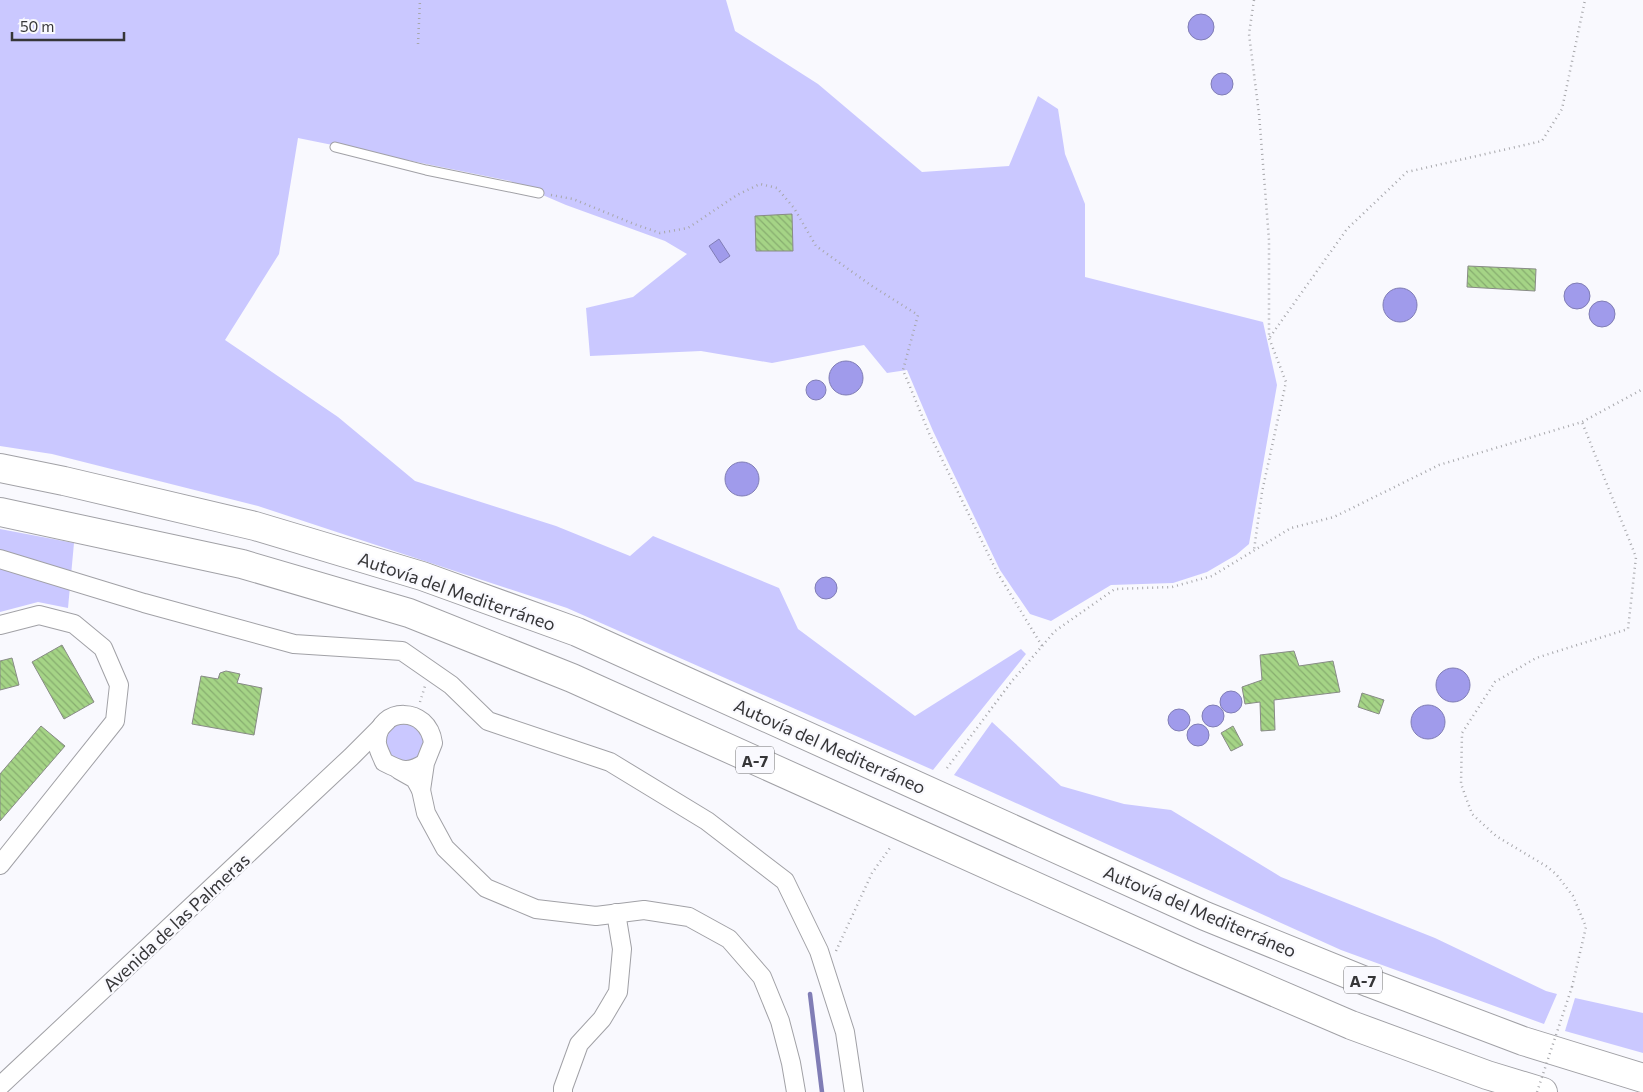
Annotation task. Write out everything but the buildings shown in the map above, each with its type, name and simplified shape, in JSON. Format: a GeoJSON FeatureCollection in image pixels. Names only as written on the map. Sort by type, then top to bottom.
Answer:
{"type":"FeatureCollection","features":[{"type":"Feature","properties":{"kind":"highway","name":"Autovía del Mediterráneo"},"geometry":{"type":"LineString","coordinates":[[0,468],[64,480],[255,526],[422,576],[577,632],[1205,916],[1370,983],[1523,1041],[1643,1078]]}},
{"type":"Feature","properties":{"kind":"highway","name":"Autovía del Mediterráneo"},"geometry":{"type":"LineString","coordinates":[[0,512],[242,564],[409,614],[572,678],[1188,955],[1350,1024],[1487,1075],[1543,1092]]}},
{"type":"Feature","properties":{"kind":"street"},"geometry":{"type":"LineString","coordinates":[[0,560],[144,603],[294,644],[402,651],[451,685],[488,721],[610,762],[706,821],[785,881],[819,951],[845,1032],[854,1092]]}},
{"type":"Feature","properties":{"kind":"street"},"geometry":{"type":"LineString","coordinates":[[0,625],[39,615],[74,624],[104,648],[119,685],[115,721],[0,865]]}},
{"type":"Feature","properties":{"kind":"street"},"geometry":{"type":"LineString","coordinates":[[392,766],[376,742],[379,730],[386,721],[400,715],[416,716],[425,723],[433,740],[425,763],[420,790]]}},
{"type":"Feature","properties":{"kind":"street","name":"Avenida de las Palmeras"},"geometry":{"type":"LineString","coordinates":[[0,1086],[352,757],[386,721]]}},
{"type":"Feature","properties":{"kind":"street"},"geometry":{"type":"LineString","coordinates":[[352,757],[369,754],[415,780],[420,790],[426,813],[445,848],[486,888],[536,909],[596,916],[644,910],[689,917],[729,939],[762,977],[780,1021],[791,1062],[796,1092]]}},
{"type":"Feature","properties":{"kind":"street"},"geometry":{"type":"LineString","coordinates":[[392,766],[417,768],[425,763]]}},
{"type":"Feature","properties":{"kind":"street"},"geometry":{"type":"LineString","coordinates":[[563,1092],[579,1044],[602,1019],[618,992],[622,949],[616,913]]}},
{"type":"Feature","properties":{"kind":"lane"},"geometry":{"type":"LineString","coordinates":[[334,147],[426,170],[539,192]]}},
{"type":"Feature","properties":{"kind":"path"},"geometry":{"type":"LineString","coordinates":[[418,44],[420,0]]}},
{"type":"Feature","properties":{"kind":"path"},"geometry":{"type":"LineString","coordinates":[[1254,0],[1249,34],[1259,114],[1269,240],[1269,338],[1286,382],[1262,492],[1254,550]]}},
{"type":"Feature","properties":{"kind":"path"},"geometry":{"type":"LineString","coordinates":[[1269,338],[1347,229],[1408,172],[1542,141],[1562,109],[1585,0]]}},
{"type":"Feature","properties":{"kind":"path"},"geometry":{"type":"LineString","coordinates":[[539,192],[573,199],[660,233],[688,228],[737,195],[760,184],[777,188],[794,208],[816,246],[872,286],[918,314],[903,370],[929,433],[997,572],[1042,646]]}},
{"type":"Feature","properties":{"kind":"path"},"geometry":{"type":"LineString","coordinates":[[947,768],[1012,681],[1055,632],[1115,589],[1172,588],[1212,576],[1291,528],[1334,517],[1439,465],[1582,422],[1643,390]]}},
{"type":"Feature","properties":{"kind":"path"},"geometry":{"type":"LineString","coordinates":[[1537,1092],[1572,987],[1586,927],[1573,896],[1556,874],[1496,836],[1472,814],[1461,784],[1462,733],[1495,682],[1536,658],[1628,629],[1636,557],[1582,422]]}},
{"type":"Feature","properties":{"kind":"path"},"geometry":{"type":"LineString","coordinates":[[416,716],[429,670]]}},
{"type":"Feature","properties":{"kind":"path"},"geometry":{"type":"LineString","coordinates":[[826,973],[872,873],[890,848]]}},
{"type":"Feature","properties":{"kind":"shaded area"},"geometry":{"type":"Polygon","coordinates":[[[0,0],[726,0],[735,31],[818,84],[922,172],[1009,166],[1038,96],[1058,109],[1065,154],[1085,204],[1085,277],[1263,322],[1277,385],[1249,544],[1236,555],[1207,572],[1173,583],[1111,585],[1051,621],[1030,614],[1000,570],[933,431],[907,370],[887,373],[864,345],[772,363],[701,351],[590,356],[586,308],[633,297],[687,254],[665,241],[566,205],[510,181],[298,138],[279,254],[225,340],[338,417],[415,481],[556,526],[630,556],[653,536],[779,588],[798,629],[915,716],[1021,649],[1026,654],[933,770],[567,608],[258,506],[52,454],[0,446],[0,0]]]}},
{"type":"Feature","properties":{"kind":"shaded area"},"geometry":{"type":"Polygon","coordinates":[[[1201,14],[1210,18],[1214,27],[1210,36],[1201,40],[1192,36],[1188,27],[1192,18],[1201,14]]]}},
{"type":"Feature","properties":{"kind":"shaded area"},"geometry":{"type":"Polygon","coordinates":[[[1222,73],[1232,80],[1233,84],[1226,94],[1222,95],[1212,88],[1211,84],[1218,74],[1222,73]]]}},
{"type":"Feature","properties":{"kind":"shaded area"},"geometry":{"type":"Polygon","coordinates":[[[719,239],[730,256],[720,263],[709,246],[719,239]]]}},
{"type":"Feature","properties":{"kind":"shaded area"},"geometry":{"type":"Polygon","coordinates":[[[1577,283],[1586,287],[1590,296],[1586,305],[1577,309],[1568,305],[1564,296],[1568,287],[1577,283]]]}},
{"type":"Feature","properties":{"kind":"shaded area"},"geometry":{"type":"Polygon","coordinates":[[[1400,288],[1407,289],[1412,293],[1416,298],[1416,312],[1412,317],[1407,321],[1400,322],[1393,321],[1388,317],[1384,312],[1383,305],[1384,298],[1388,293],[1393,289],[1400,288]]]}},
{"type":"Feature","properties":{"kind":"shaded area"},"geometry":{"type":"Polygon","coordinates":[[[1602,301],[1611,305],[1615,314],[1611,323],[1602,327],[1593,323],[1589,314],[1593,305],[1602,301]]]}},
{"type":"Feature","properties":{"kind":"shaded area"},"geometry":{"type":"Polygon","coordinates":[[[846,361],[853,362],[858,366],[862,371],[862,385],[858,390],[853,394],[846,395],[839,394],[834,390],[830,385],[829,378],[830,371],[834,366],[839,362],[846,361]]]}},
{"type":"Feature","properties":{"kind":"shaded area"},"geometry":{"type":"Polygon","coordinates":[[[812,380],[820,380],[826,386],[826,394],[820,400],[812,400],[806,394],[806,386],[812,380]]]}},
{"type":"Feature","properties":{"kind":"shaded area"},"geometry":{"type":"Polygon","coordinates":[[[742,462],[749,463],[754,467],[758,472],[758,486],[754,491],[749,495],[742,496],[735,495],[730,491],[726,486],[725,479],[726,472],[730,467],[735,463],[742,462]]]}},
{"type":"Feature","properties":{"kind":"shaded area"},"geometry":{"type":"Polygon","coordinates":[[[0,529],[74,543],[68,608],[38,602],[0,612],[0,529]]]}},
{"type":"Feature","properties":{"kind":"shaded area"},"geometry":{"type":"Polygon","coordinates":[[[826,577],[836,584],[837,588],[830,598],[826,599],[816,592],[815,588],[822,578],[826,577]]]}},
{"type":"Feature","properties":{"kind":"shaded area"},"geometry":{"type":"Polygon","coordinates":[[[1453,668],[1460,669],[1465,673],[1469,678],[1469,692],[1465,697],[1460,701],[1453,702],[1446,701],[1441,697],[1437,692],[1436,685],[1437,678],[1441,673],[1446,669],[1453,668]]]}},
{"type":"Feature","properties":{"kind":"shaded area"},"geometry":{"type":"Polygon","coordinates":[[[1231,691],[1241,698],[1242,702],[1235,712],[1231,713],[1221,706],[1220,702],[1227,692],[1231,691]]]}},
{"type":"Feature","properties":{"kind":"shaded area"},"geometry":{"type":"Polygon","coordinates":[[[1213,705],[1223,712],[1224,716],[1217,726],[1213,727],[1203,720],[1202,716],[1209,706],[1213,705]]]}},
{"type":"Feature","properties":{"kind":"shaded area"},"geometry":{"type":"Polygon","coordinates":[[[1428,705],[1435,706],[1440,710],[1444,715],[1444,729],[1440,734],[1435,738],[1428,739],[1421,738],[1416,734],[1412,729],[1411,722],[1412,715],[1416,710],[1421,706],[1428,705]]]}},
{"type":"Feature","properties":{"kind":"shaded area"},"geometry":{"type":"Polygon","coordinates":[[[1179,709],[1189,716],[1190,720],[1183,730],[1179,731],[1169,724],[1168,720],[1175,710],[1179,709]]]}},
{"type":"Feature","properties":{"kind":"shaded area"},"geometry":{"type":"Polygon","coordinates":[[[992,722],[1061,786],[1124,804],[1171,810],[1281,877],[1435,938],[1546,991],[1557,994],[1544,1024],[1341,950],[954,775],[992,722]]]}},
{"type":"Feature","properties":{"kind":"shaded area"},"geometry":{"type":"Polygon","coordinates":[[[401,723],[418,730],[424,743],[423,750],[418,756],[401,763],[386,753],[385,734],[392,727],[401,723]]]}},
{"type":"Feature","properties":{"kind":"shaded area"},"geometry":{"type":"Polygon","coordinates":[[[1198,724],[1208,731],[1209,735],[1202,745],[1198,746],[1188,739],[1187,735],[1194,725],[1198,724]]]}},
{"type":"Feature","properties":{"kind":"shaded area"},"geometry":{"type":"Polygon","coordinates":[[[1575,998],[1643,1013],[1643,1053],[1565,1031],[1575,998]]]}},
{"type":"Feature","properties":{"kind":"waterway"},"geometry":{"type":"LineString","coordinates":[[810,994],[822,1092]]}}]}
